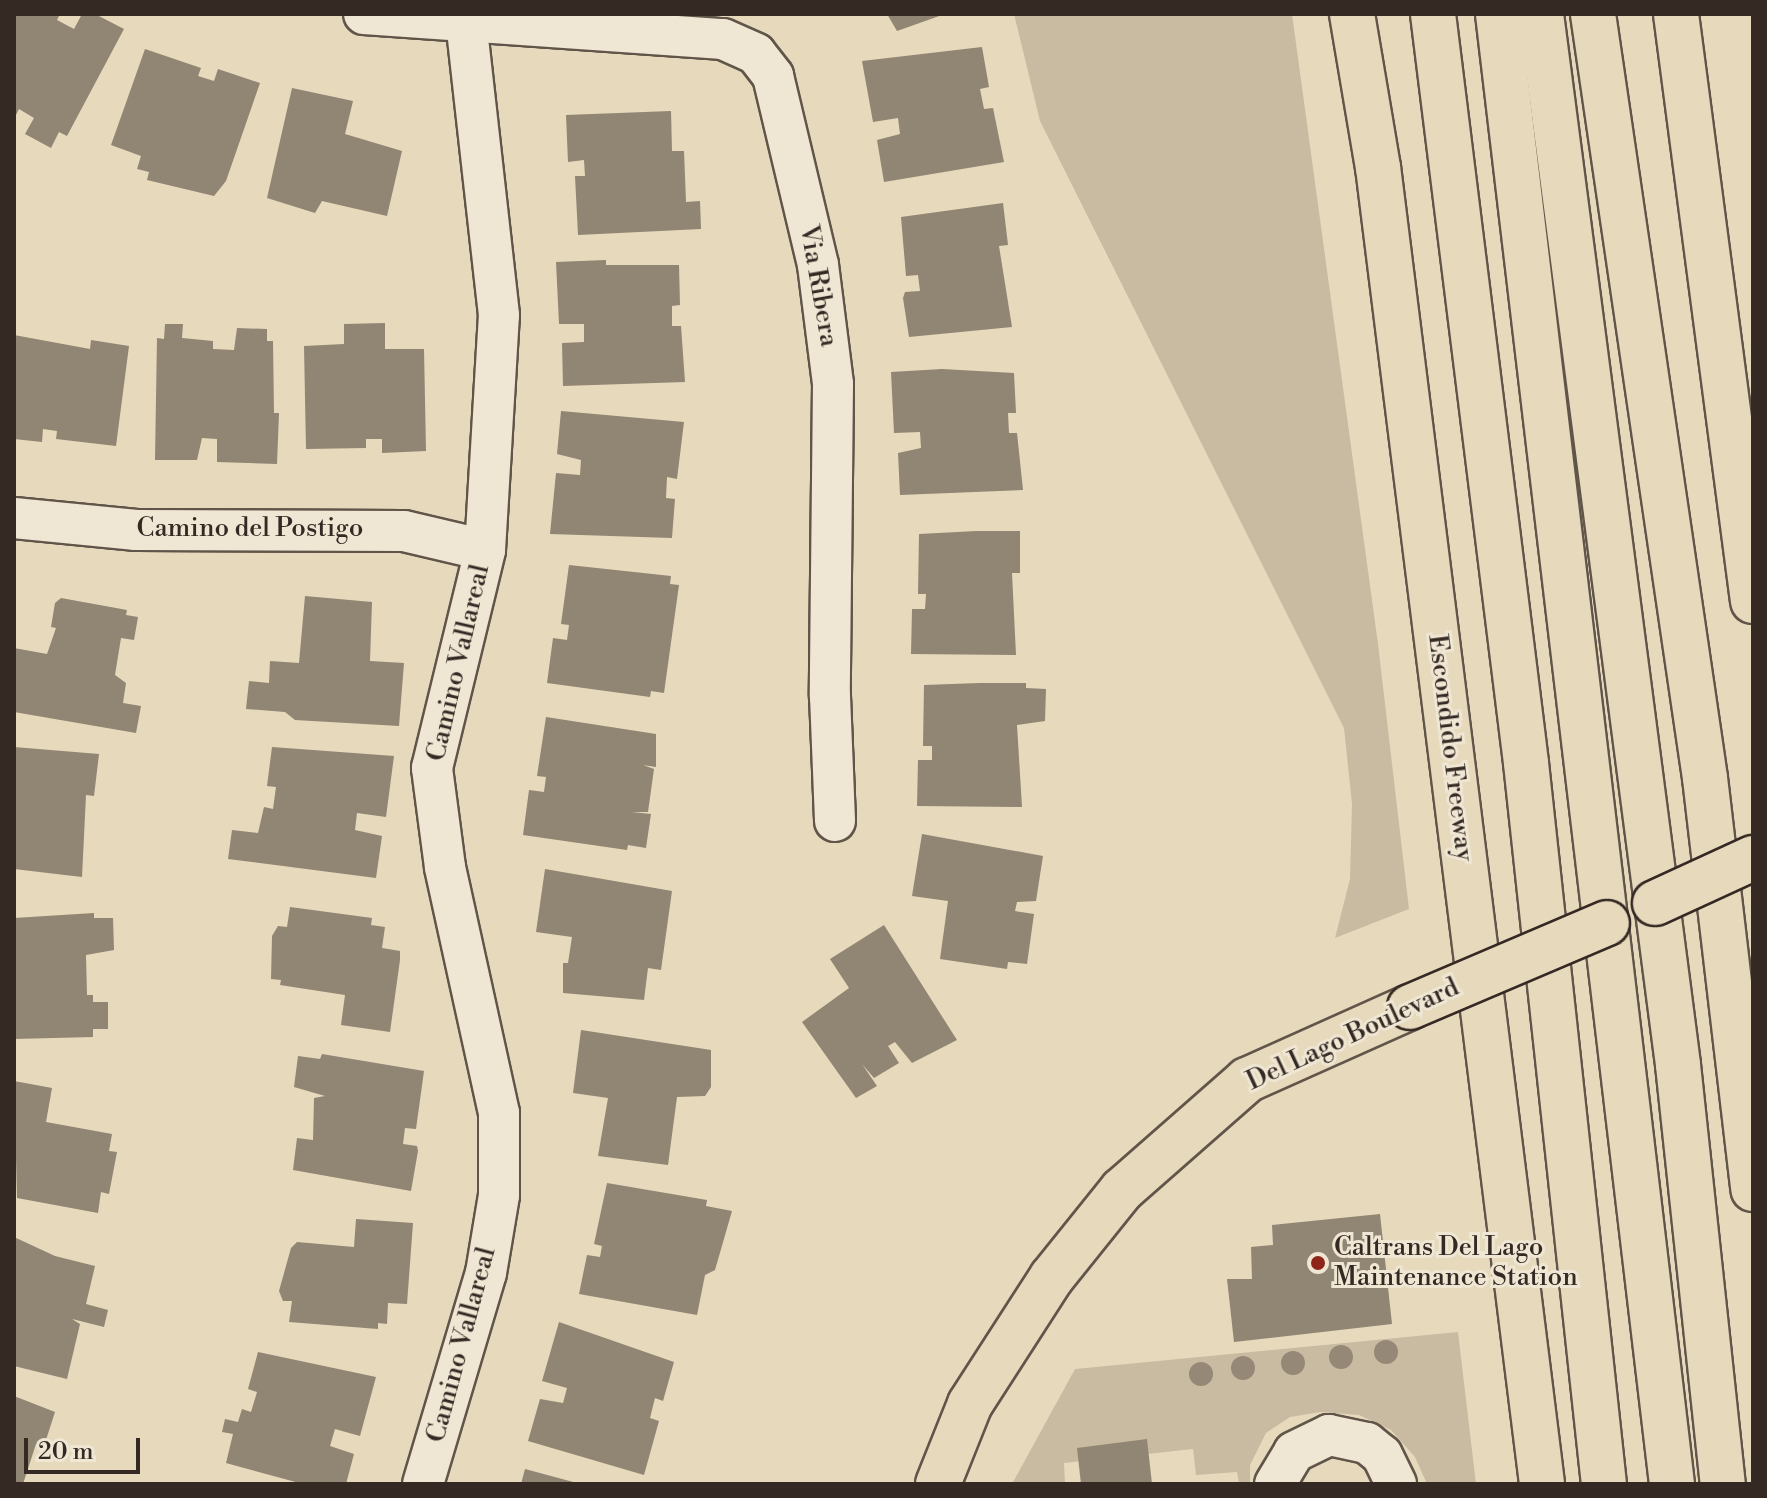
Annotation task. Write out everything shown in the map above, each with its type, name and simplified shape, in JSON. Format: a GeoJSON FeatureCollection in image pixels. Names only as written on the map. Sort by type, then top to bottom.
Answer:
{"type":"FeatureCollection","features":[{"type":"Feature","properties":{"kind":"main road","name":"Escondido Freeway"},"geometry":{"type":"LineString","coordinates":[[1352,14],[1378,167],[1542,1484]]}},
{"type":"Feature","properties":{"kind":"main road"},"geometry":{"type":"LineString","coordinates":[[1433,14],[1526,763],[1604,1484]]}},
{"type":"Feature","properties":{"kind":"main road"},"geometry":{"type":"LineString","coordinates":[[1498,14],[1672,1484]]}},
{"type":"Feature","properties":{"kind":"main road"},"geometry":{"type":"LineString","coordinates":[[1541,14],[1678,1065],[1723,1484]]}},
{"type":"Feature","properties":{"kind":"main road"},"geometry":{"type":"LineString","coordinates":[[1593,14],[1705,778],[1753,1189]]}},
{"type":"Feature","properties":{"kind":"main road"},"geometry":{"type":"LineString","coordinates":[[1676,14],[1753,601]]}},
{"type":"Feature","properties":{"kind":"main road","name":"Del Lago Boulevard"},"geometry":{"type":"LineString","coordinates":[[938,1484],[970,1404],[1052,1277],[1122,1190],[1247,1080],[1753,858]]}},
{"type":"Feature","properties":{"kind":"street","name":"Via Ribera"},"geometry":{"type":"LineString","coordinates":[[364,14],[723,39],[756,54],[773,76],[818,265],[833,384],[830,696],[835,821]]}},
{"type":"Feature","properties":{"kind":"street","name":"Camino Vallareal"},"geometry":{"type":"LineString","coordinates":[[423,1484],[486,1273],[499,1195],[499,1113],[445,867],[432,768],[485,550],[499,315],[466,19]]}},
{"type":"Feature","properties":{"kind":"street","name":"Camino del Postigo"},"geometry":{"type":"LineString","coordinates":[[14,518],[136,530],[404,531],[485,550]]}},
{"type":"Feature","properties":{"kind":"street"},"geometry":{"type":"LineString","coordinates":[[1275,1484],[1294,1452],[1329,1435],[1367,1443],[1382,1455],[1396,1484]]}},
{"type":"Feature","properties":{"kind":"shaded area"},"geometry":{"type":"Polygon","coordinates":[[[1014,14],[1292,14],[1378,644],[1409,909],[1335,938],[1350,879],[1352,804],[1344,728],[1040,121],[1014,14]]]}},
{"type":"Feature","properties":{"kind":"shaded area"},"geometry":{"type":"Polygon","coordinates":[[[1458,1332],[1476,1484],[1427,1484],[1415,1457],[1391,1430],[1359,1415],[1321,1412],[1290,1417],[1266,1433],[1250,1465],[1250,1482],[1239,1483],[1237,1472],[1196,1475],[1193,1449],[1064,1463],[1065,1484],[1012,1484],[1075,1369],[1458,1332]]]}},
{"type":"Feature","properties":{"kind":"building"},"geometry":{"type":"Polygon","coordinates":[[[14,14],[60,14],[57,20],[74,29],[82,14],[95,14],[124,29],[67,136],[59,132],[51,148],[25,134],[34,118],[19,109],[14,119],[14,14]]]}},
{"type":"Feature","properties":{"kind":"building"},"geometry":{"type":"Polygon","coordinates":[[[887,14],[945,14],[897,31],[887,14]]]}},
{"type":"Feature","properties":{"kind":"building"},"geometry":{"type":"Polygon","coordinates":[[[982,47],[989,87],[980,89],[984,109],[993,108],[1004,162],[884,182],[877,140],[900,134],[898,118],[873,122],[862,61],[982,47]]]}},
{"type":"Feature","properties":{"kind":"building"},"geometry":{"type":"Polygon","coordinates":[[[145,49],[201,68],[198,76],[214,81],[218,69],[260,83],[226,181],[214,196],[147,180],[149,172],[137,169],[141,156],[111,145],[145,49]]]}},
{"type":"Feature","properties":{"kind":"building"},"geometry":{"type":"Polygon","coordinates":[[[292,88],[353,101],[345,134],[402,151],[387,216],[322,201],[315,213],[267,198],[292,88]]]}},
{"type":"Feature","properties":{"kind":"building"},"geometry":{"type":"Polygon","coordinates":[[[671,111],[672,151],[684,151],[686,202],[700,201],[701,229],[578,235],[575,176],[585,176],[584,160],[568,162],[566,115],[671,111]]]}},
{"type":"Feature","properties":{"kind":"building"},"geometry":{"type":"Polygon","coordinates":[[[1003,203],[1008,245],[999,246],[1012,327],[909,337],[903,298],[905,292],[920,291],[918,275],[906,276],[901,217],[1003,203]]]}},
{"type":"Feature","properties":{"kind":"building"},"geometry":{"type":"Polygon","coordinates":[[[606,260],[606,265],[679,265],[680,305],[672,306],[672,326],[681,326],[685,382],[563,386],[562,343],[584,342],[584,324],[559,324],[556,262],[606,260]]]}},
{"type":"Feature","properties":{"kind":"building"},"geometry":{"type":"Polygon","coordinates":[[[385,323],[385,349],[424,349],[426,451],[382,453],[382,439],[366,439],[366,448],[306,449],[304,346],[344,344],[344,324],[385,323]]]}},
{"type":"Feature","properties":{"kind":"building"},"geometry":{"type":"Polygon","coordinates":[[[165,324],[183,324],[182,338],[213,341],[213,349],[234,350],[237,328],[267,329],[267,341],[273,341],[274,413],[279,413],[277,464],[217,462],[217,439],[202,438],[197,460],[155,460],[157,338],[164,339],[165,324]]]}},
{"type":"Feature","properties":{"kind":"building"},"geometry":{"type":"Polygon","coordinates":[[[14,335],[90,349],[91,340],[129,346],[116,446],[56,439],[57,431],[43,429],[42,442],[14,439],[14,335]]]}},
{"type":"Feature","properties":{"kind":"building"},"geometry":{"type":"Polygon","coordinates":[[[942,369],[1014,373],[1016,413],[1008,413],[1009,433],[1017,433],[1023,490],[900,495],[898,453],[921,448],[920,432],[894,433],[891,372],[942,369]]]}},
{"type":"Feature","properties":{"kind":"building"},"geometry":{"type":"Polygon","coordinates":[[[561,411],[684,422],[677,479],[667,477],[666,498],[675,499],[672,538],[550,534],[556,473],[580,475],[581,460],[557,454],[561,411]]]}},
{"type":"Feature","properties":{"kind":"building"},"geometry":{"type":"Polygon","coordinates":[[[1020,531],[1020,573],[1012,573],[1016,655],[911,654],[912,609],[925,609],[926,594],[918,594],[919,534],[1020,531]]]}},
{"type":"Feature","properties":{"kind":"building"},"geometry":{"type":"Polygon","coordinates":[[[569,565],[671,576],[670,584],[679,585],[664,693],[651,691],[650,697],[547,683],[553,638],[567,640],[569,625],[561,624],[569,565]]]}},
{"type":"Feature","properties":{"kind":"building"},"geometry":{"type":"Polygon","coordinates":[[[305,596],[372,602],[370,661],[404,663],[399,726],[295,720],[285,712],[246,709],[249,681],[269,683],[270,661],[299,663],[305,596]]]}},
{"type":"Feature","properties":{"kind":"building"},"geometry":{"type":"Polygon","coordinates":[[[61,598],[127,610],[126,615],[138,617],[134,640],[121,638],[115,675],[126,683],[123,703],[141,706],[136,733],[14,712],[14,648],[47,654],[56,628],[51,627],[55,603],[61,598]]]}},
{"type":"Feature","properties":{"kind":"building"},"geometry":{"type":"Polygon","coordinates":[[[1026,683],[1026,688],[1046,689],[1045,721],[1017,725],[1022,807],[917,806],[918,760],[932,760],[932,746],[923,746],[924,685],[1026,683]]]}},
{"type":"Feature","properties":{"kind":"building"},"geometry":{"type":"Polygon","coordinates":[[[546,717],[656,734],[656,767],[643,765],[654,769],[648,812],[632,812],[651,814],[646,848],[628,845],[627,850],[523,835],[529,790],[544,792],[546,777],[537,776],[546,717]]]}},
{"type":"Feature","properties":{"kind":"building"},"geometry":{"type":"Polygon","coordinates":[[[14,747],[99,754],[94,796],[86,795],[82,877],[14,869],[14,747]]]}},
{"type":"Feature","properties":{"kind":"building"},"geometry":{"type":"Polygon","coordinates":[[[272,747],[394,756],[386,817],[357,813],[355,830],[382,836],[376,878],[228,859],[232,830],[258,833],[264,807],[273,809],[276,787],[267,786],[272,747]]]}},
{"type":"Feature","properties":{"kind":"building"},"geometry":{"type":"Polygon","coordinates":[[[922,834],[1043,856],[1036,901],[1017,902],[1015,911],[1034,914],[1027,964],[1008,962],[1007,969],[940,959],[948,901],[912,896],[922,834]]]}},
{"type":"Feature","properties":{"kind":"building"},"geometry":{"type":"Polygon","coordinates":[[[545,869],[672,891],[661,970],[648,968],[644,1000],[563,993],[563,963],[568,963],[572,937],[536,932],[545,869]]]}},
{"type":"Feature","properties":{"kind":"building"},"geometry":{"type":"Polygon","coordinates":[[[290,907],[372,918],[371,925],[385,927],[382,948],[400,951],[390,1032],[341,1025],[345,995],[280,985],[281,980],[271,979],[272,936],[278,926],[287,927],[290,907]]]}},
{"type":"Feature","properties":{"kind":"building"},"geometry":{"type":"Polygon","coordinates":[[[94,913],[94,918],[113,918],[114,950],[86,955],[87,995],[93,995],[93,1002],[108,1002],[108,1029],[93,1029],[93,1037],[14,1039],[14,918],[94,913]]]}},
{"type":"Feature","properties":{"kind":"building"},"geometry":{"type":"Polygon","coordinates":[[[884,925],[957,1040],[912,1063],[895,1042],[888,1046],[899,1063],[874,1078],[862,1064],[877,1086],[856,1098],[802,1022],[849,988],[830,959],[884,925]]]}},
{"type":"Feature","properties":{"kind":"building"},"geometry":{"type":"Polygon","coordinates":[[[581,1030],[711,1050],[711,1087],[705,1096],[677,1097],[668,1165],[598,1156],[608,1098],[573,1093],[581,1030]]]}},
{"type":"Feature","properties":{"kind":"building"},"geometry":{"type":"Polygon","coordinates":[[[322,1054],[424,1071],[416,1129],[405,1128],[403,1144],[417,1146],[418,1151],[411,1191],[293,1170],[297,1138],[313,1140],[314,1098],[325,1096],[294,1087],[298,1056],[320,1059],[322,1054]]]}},
{"type":"Feature","properties":{"kind":"building"},"geometry":{"type":"Polygon","coordinates":[[[14,1081],[52,1088],[46,1122],[112,1134],[109,1151],[117,1152],[109,1194],[101,1192],[98,1213],[17,1198],[14,1081]]]}},
{"type":"Feature","properties":{"kind":"building"},"geometry":{"type":"Polygon","coordinates":[[[607,1183],[707,1200],[706,1206],[732,1211],[715,1270],[705,1275],[697,1315],[579,1294],[587,1255],[600,1257],[602,1246],[594,1244],[607,1183]]]}},
{"type":"Feature","properties":{"kind":"building","name":"Caltrans Del Lago Maintenance Station"},"geometry":{"type":"Polygon","coordinates":[[[1380,1214],[1392,1324],[1234,1342],[1227,1279],[1252,1279],[1251,1247],[1273,1245],[1272,1225],[1380,1214]]]}},
{"type":"Feature","properties":{"kind":"building"},"geometry":{"type":"Polygon","coordinates":[[[356,1219],[413,1223],[407,1304],[388,1303],[387,1324],[378,1323],[378,1329],[289,1322],[292,1301],[283,1301],[279,1291],[291,1248],[297,1242],[354,1247],[356,1219]]]}},
{"type":"Feature","properties":{"kind":"building"},"geometry":{"type":"Polygon","coordinates":[[[14,1237],[55,1256],[95,1266],[86,1304],[108,1310],[104,1327],[72,1319],[80,1324],[67,1379],[14,1366],[14,1237]]]}},
{"type":"Feature","properties":{"kind":"building"},"geometry":{"type":"Polygon","coordinates":[[[559,1322],[674,1362],[663,1401],[655,1398],[650,1418],[659,1421],[644,1475],[528,1441],[540,1399],[563,1403],[567,1388],[542,1381],[559,1322]]]}},
{"type":"Feature","properties":{"kind":"building"},"geometry":{"type":"Polygon","coordinates":[[[258,1352],[376,1377],[360,1436],[335,1429],[330,1446],[354,1454],[346,1484],[303,1484],[226,1463],[233,1434],[222,1432],[225,1419],[238,1422],[242,1409],[251,1412],[257,1392],[248,1389],[258,1352]]]}},
{"type":"Feature","properties":{"kind":"building"},"geometry":{"type":"Polygon","coordinates":[[[14,1396],[55,1412],[44,1446],[36,1444],[23,1484],[14,1483],[14,1396]]]}},
{"type":"Feature","properties":{"kind":"building"},"geometry":{"type":"Polygon","coordinates":[[[1147,1439],[1152,1484],[1081,1484],[1077,1448],[1147,1439]]]}},
{"type":"Feature","properties":{"kind":"building"},"geometry":{"type":"Polygon","coordinates":[[[525,1469],[577,1483],[577,1484],[521,1484],[525,1469]]]}},
{"type":"Feature","properties":{"kind":"place","name":"Caltrans Del Lago Maintenance Station"},"geometry":{"type":"Point","coordinates":[1318,1263]}}]}
